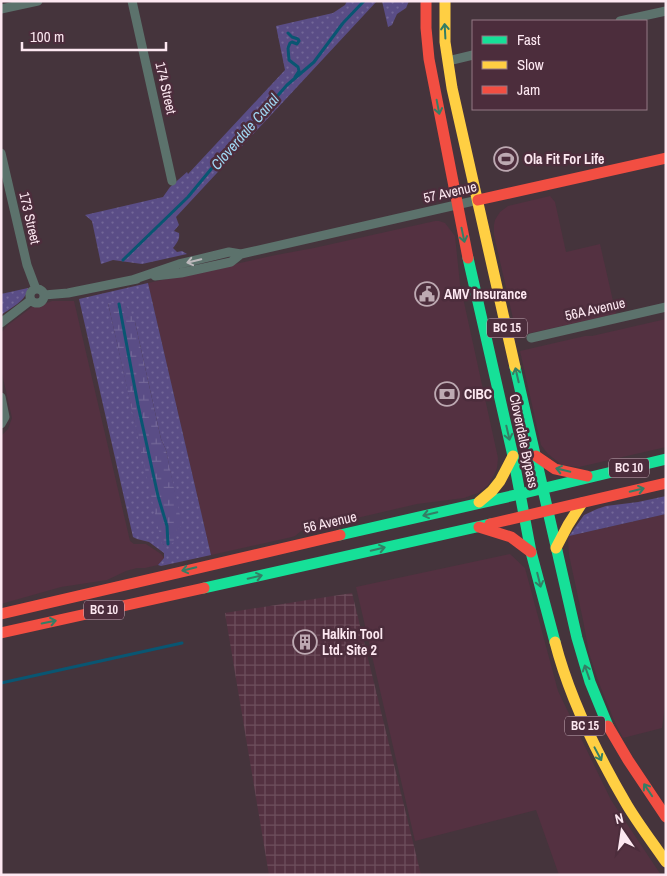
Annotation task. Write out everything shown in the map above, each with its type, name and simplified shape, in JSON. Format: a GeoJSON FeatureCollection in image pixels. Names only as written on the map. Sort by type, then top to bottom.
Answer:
{"type":"FeatureCollection","features":[{"type":"Feature","properties":{"kind":"main road","name":"Cloverdale Bypass"},"geometry":{"type":"LineString","coordinates":[[426,1],[429,59],[457,205],[513,456],[531,552],[556,647],[579,714],[593,744],[628,806],[666,862]]}},
{"type":"Feature","properties":{"kind":"main road","name":"Cloverdale Bypass"},"geometry":{"type":"LineString","coordinates":[[444,1],[445,33],[452,88],[577,638],[593,688],[609,727],[630,764],[666,817]]}},
{"type":"Feature","properties":{"kind":"main road","name":"57 Avenue"},"geometry":{"type":"LineString","coordinates":[[478,200],[666,158]]}},
{"type":"Feature","properties":{"kind":"main road"},"geometry":{"type":"LineString","coordinates":[[478,503],[500,481],[513,456]]}},
{"type":"Feature","properties":{"kind":"main road"},"geometry":{"type":"LineString","coordinates":[[536,456],[555,469],[592,477]]}},
{"type":"Feature","properties":{"kind":"main road","name":"56 Avenue"},"geometry":{"type":"LineString","coordinates":[[1,614],[214,563],[666,460]]}},
{"type":"Feature","properties":{"kind":"main road","name":"BC 10"},"geometry":{"type":"LineString","coordinates":[[1,633],[479,527],[666,483]]}},
{"type":"Feature","properties":{"kind":"main road"},"geometry":{"type":"LineString","coordinates":[[556,548],[568,524],[582,503]]}},
{"type":"Feature","properties":{"kind":"main road"},"geometry":{"type":"LineString","coordinates":[[479,527],[511,537],[531,552]]}},
{"type":"Feature","properties":{"kind":"street"},"geometry":{"type":"LineString","coordinates":[[1,9],[38,1]]}},
{"type":"Feature","properties":{"kind":"street","name":"174 Street"},"geometry":{"type":"LineString","coordinates":[[132,1],[172,181]]}},
{"type":"Feature","properties":{"kind":"street"},"geometry":{"type":"LineString","coordinates":[[625,20],[666,11]]}},
{"type":"Feature","properties":{"kind":"street"},"geometry":{"type":"LineString","coordinates":[[448,61],[472,55]]}},
{"type":"Feature","properties":{"kind":"street","name":"173 Street"},"geometry":{"type":"LineString","coordinates":[[1,153],[27,264],[36,289]]}},
{"type":"Feature","properties":{"kind":"street","name":"57 Avenue"},"geometry":{"type":"LineString","coordinates":[[44,295],[68,293],[132,280],[181,273],[231,262],[241,254],[478,200]]}},
{"type":"Feature","properties":{"kind":"street"},"geometry":{"type":"LineString","coordinates":[[36,289],[40,290],[44,295],[40,303],[35,303],[31,300],[31,293],[36,289]]}},
{"type":"Feature","properties":{"kind":"street"},"geometry":{"type":"LineString","coordinates":[[1,323],[31,300]]}},
{"type":"Feature","properties":{"kind":"street","name":"56A Avenue"},"geometry":{"type":"LineString","coordinates":[[531,338],[666,307]]}},
{"type":"Feature","properties":{"kind":"street"},"geometry":{"type":"LineString","coordinates":[[1,396],[5,417],[1,424]]}},
{"type":"Feature","properties":{"kind":"shaded area"},"geometry":{"type":"Polygon","coordinates":[[[550,196],[555,202],[566,252],[600,244],[616,314],[517,336],[494,235],[495,220],[500,212],[508,206],[550,196]]]}},
{"type":"Feature","properties":{"kind":"shaded area"},"geometry":{"type":"Polygon","coordinates":[[[435,221],[445,223],[455,236],[460,284],[498,458],[497,468],[488,485],[478,493],[464,498],[417,504],[301,531],[292,537],[211,555],[148,283],[435,221]]]}},
{"type":"Feature","properties":{"kind":"shaded area"},"geometry":{"type":"Polygon","coordinates":[[[52,301],[74,301],[130,541],[134,544],[146,544],[164,558],[158,565],[126,571],[107,580],[61,587],[1,604],[1,436],[8,429],[12,418],[1,369],[1,333],[8,325],[32,307],[52,301]]]}},
{"type":"Feature","properties":{"kind":"shaded area"},"geometry":{"type":"Polygon","coordinates":[[[666,319],[666,447],[579,467],[562,465],[548,454],[541,445],[520,351],[666,319]]]}},
{"type":"Feature","properties":{"kind":"shaded area"},"geometry":{"type":"Polygon","coordinates":[[[666,514],[666,699],[662,728],[623,738],[599,683],[589,653],[569,555],[568,540],[569,536],[666,514]]]}},
{"type":"Feature","properties":{"kind":"shaded area"},"geometry":{"type":"Polygon","coordinates":[[[510,554],[525,568],[558,691],[611,800],[661,875],[559,875],[536,810],[415,841],[356,587],[510,554]]]}},
{"type":"Feature","properties":{"kind":"shaded area"},"geometry":{"type":"Polygon","coordinates":[[[352,593],[421,875],[269,875],[225,613],[352,593]]]}},
{"type":"Feature","properties":{"kind":"green space"},"geometry":{"type":"Polygon","coordinates":[[[347,1],[377,1],[176,217],[179,225],[174,231],[179,233],[179,237],[173,248],[177,252],[182,251],[187,254],[142,264],[113,260],[101,264],[92,221],[85,215],[163,197],[170,187],[187,172],[188,174],[285,70],[276,26],[333,13],[345,5],[347,1]]]}},
{"type":"Feature","properties":{"kind":"green space"},"geometry":{"type":"Polygon","coordinates":[[[382,1],[409,1],[406,8],[397,14],[392,25],[388,27],[382,1]]]}},
{"type":"Feature","properties":{"kind":"green space"},"geometry":{"type":"Polygon","coordinates":[[[148,283],[211,555],[161,566],[158,565],[164,558],[164,553],[149,542],[133,537],[79,299],[148,283]],[[108,303],[163,545],[181,525],[166,450],[161,439],[135,322],[108,303]]]}},
{"type":"Feature","properties":{"kind":"green space"},"geometry":{"type":"Polygon","coordinates":[[[28,288],[22,300],[1,315],[1,294],[28,288]]]}},
{"type":"Feature","properties":{"kind":"green space"},"geometry":{"type":"Polygon","coordinates":[[[108,303],[126,305],[135,322],[182,525],[176,531],[176,542],[162,545],[108,303]]]}},
{"type":"Feature","properties":{"kind":"green space"},"geometry":{"type":"Polygon","coordinates":[[[666,496],[666,514],[569,536],[584,515],[597,509],[666,496]]]}},
{"type":"Feature","properties":{"kind":"waterway","name":"Cloverdale Canal"},"geometry":{"type":"LineString","coordinates":[[123,260],[188,197],[287,85],[314,62],[343,23],[364,1]]}},
{"type":"Feature","properties":{"kind":"waterway"},"geometry":{"type":"LineString","coordinates":[[288,33],[299,41],[297,44],[290,43],[288,48],[289,60],[298,67],[299,71],[295,77]]}},
{"type":"Feature","properties":{"kind":"waterway","name":"Cloverdale Canal"},"geometry":{"type":"LineString","coordinates":[[119,304],[138,405],[158,496],[167,526],[168,544]]}},
{"type":"Feature","properties":{"kind":"waterway"},"geometry":{"type":"LineString","coordinates":[[1,683],[182,643]]}},
{"type":"Feature","properties":{"kind":"traffic: fast"},"geometry":{"type":"LineString","coordinates":[[468,258],[513,456],[531,552],[555,642]]}},
{"type":"Feature","properties":{"kind":"traffic: fast"},"geometry":{"type":"LineString","coordinates":[[515,367],[577,638],[590,682],[608,726]]}},
{"type":"Feature","properties":{"kind":"traffic: fast"},"geometry":{"type":"LineString","coordinates":[[340,535],[666,459]]}},
{"type":"Feature","properties":{"kind":"traffic: fast"},"geometry":{"type":"LineString","coordinates":[[204,588],[490,524]]}},
{"type":"Feature","properties":{"kind":"traffic: slow"},"geometry":{"type":"LineString","coordinates":[[445,1],[445,42],[452,88],[515,367]]}},
{"type":"Feature","properties":{"kind":"traffic: slow"},"geometry":{"type":"LineString","coordinates":[[479,502],[500,481],[513,456]]}},
{"type":"Feature","properties":{"kind":"traffic: slow"},"geometry":{"type":"LineString","coordinates":[[556,548],[582,503]]}},
{"type":"Feature","properties":{"kind":"traffic: slow"},"geometry":{"type":"LineString","coordinates":[[555,642],[576,706],[605,766],[627,805],[666,862]]}},
{"type":"Feature","properties":{"kind":"traffic: jam"},"geometry":{"type":"LineString","coordinates":[[426,1],[429,59],[468,258]]}},
{"type":"Feature","properties":{"kind":"traffic: jam"},"geometry":{"type":"LineString","coordinates":[[478,200],[666,158]]}},
{"type":"Feature","properties":{"kind":"traffic: jam"},"geometry":{"type":"LineString","coordinates":[[536,456],[555,469],[587,476]]}},
{"type":"Feature","properties":{"kind":"traffic: jam"},"geometry":{"type":"LineString","coordinates":[[490,524],[666,483]]}},
{"type":"Feature","properties":{"kind":"traffic: jam"},"geometry":{"type":"LineString","coordinates":[[479,527],[511,537],[531,552]]}},
{"type":"Feature","properties":{"kind":"traffic: jam"},"geometry":{"type":"LineString","coordinates":[[1,614],[340,535]]}},
{"type":"Feature","properties":{"kind":"traffic: jam"},"geometry":{"type":"LineString","coordinates":[[1,633],[204,588]]}},
{"type":"Feature","properties":{"kind":"traffic: jam"},"geometry":{"type":"LineString","coordinates":[[608,726],[666,817]]}},
{"type":"Feature","properties":{"kind":"place","name":"Ola Fit For Life"},"geometry":{"type":"Point","coordinates":[506,159]}},
{"type":"Feature","properties":{"kind":"place","name":"AMV Insurance"},"geometry":{"type":"Point","coordinates":[427,294]}},
{"type":"Feature","properties":{"kind":"place","name":"CIBC"},"geometry":{"type":"Point","coordinates":[447,394]}},
{"type":"Feature","properties":{"kind":"place","name":"Halkin Tool Ltd. Site 2"},"geometry":{"type":"Point","coordinates":[305,642]}}]}
